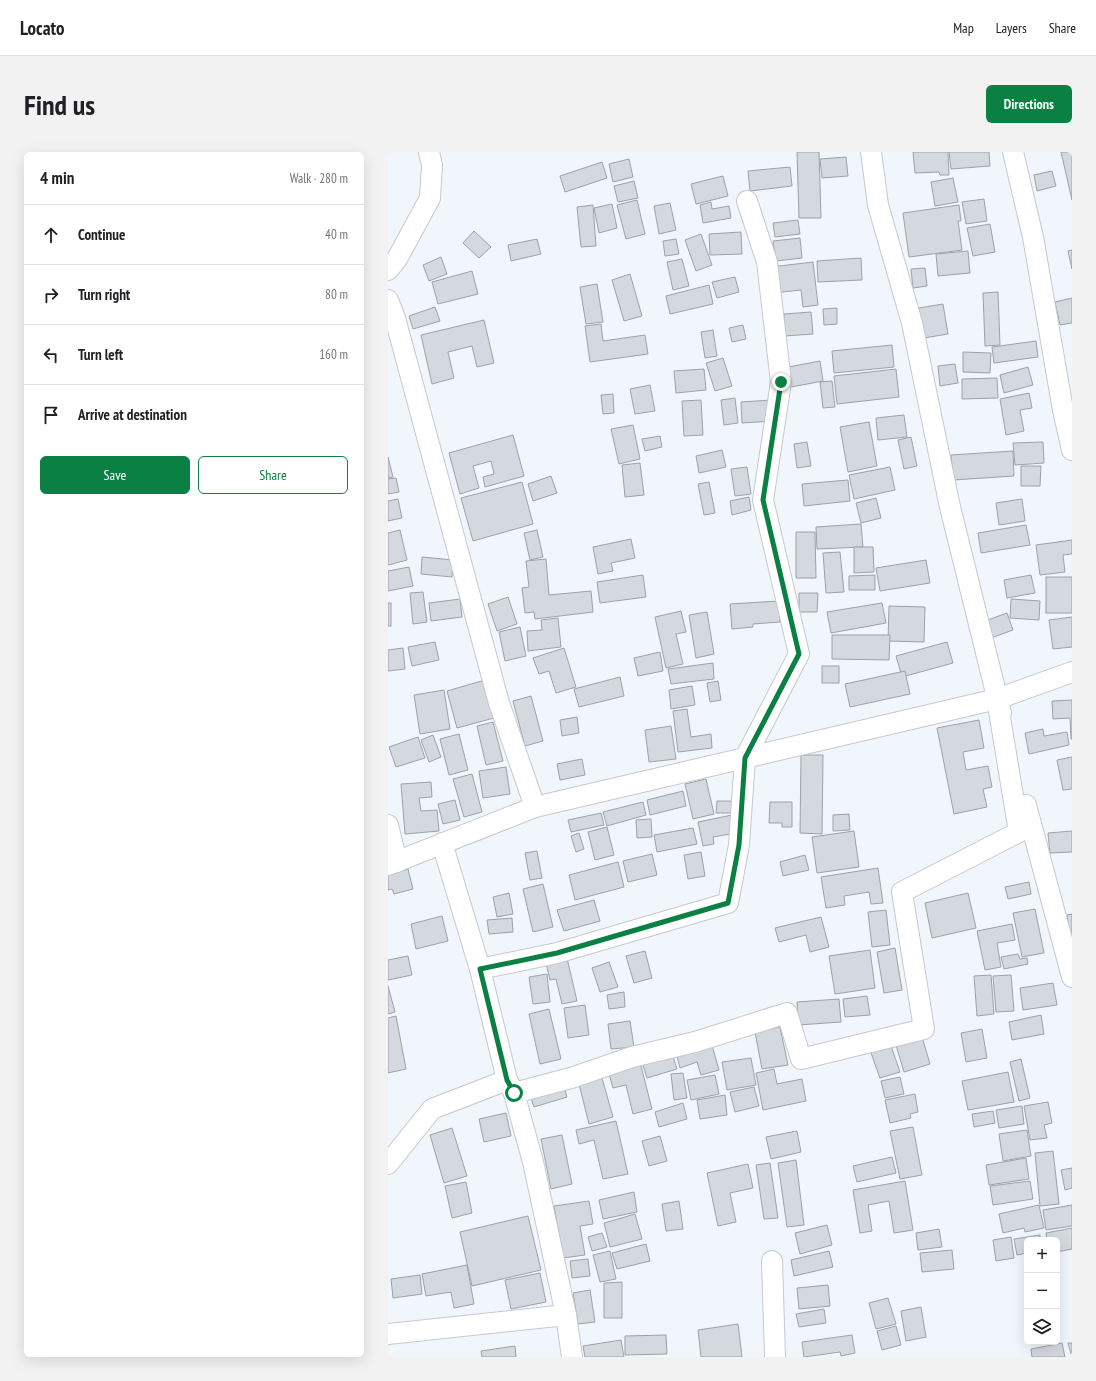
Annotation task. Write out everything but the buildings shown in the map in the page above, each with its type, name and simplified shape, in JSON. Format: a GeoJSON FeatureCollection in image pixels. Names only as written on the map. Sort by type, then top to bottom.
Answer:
{"type":"FeatureCollection","features":[{"type":"Feature","properties":{"kind":"street"},"geometry":{"type":"LineString","coordinates":[[388,270],[397,259],[430,198],[432,165],[429,152]]}},
{"type":"Feature","properties":{"kind":"street"},"geometry":{"type":"LineString","coordinates":[[871,152],[878,205],[912,323],[950,507],[997,699],[1072,977]]}},
{"type":"Feature","properties":{"kind":"street"},"geometry":{"type":"LineString","coordinates":[[1013,152],[1032,237],[1063,410],[1072,450]]}},
{"type":"Feature","properties":{"kind":"street"},"geometry":{"type":"LineString","coordinates":[[480,969],[557,953],[728,903],[739,845],[745,758],[799,654],[763,500],[781,382],[767,262],[746,201]]}},
{"type":"Feature","properties":{"kind":"street"},"geometry":{"type":"LineString","coordinates":[[388,300],[395,318],[499,703],[535,807]]}},
{"type":"Feature","properties":{"kind":"street"},"geometry":{"type":"LineString","coordinates":[[388,825],[393,863],[535,807],[997,699],[1072,672]]}},
{"type":"Feature","properties":{"kind":"street"},"geometry":{"type":"LineString","coordinates":[[388,1164],[432,1109],[510,1086],[570,1078],[632,1057],[695,1042],[787,1013],[801,1059],[924,1029],[902,892],[1019,832],[997,699]]}},
{"type":"Feature","properties":{"kind":"street"},"geometry":{"type":"LineString","coordinates":[[442,843],[480,969],[510,1086],[533,1162],[566,1315],[572,1357]]}},
{"type":"Feature","properties":{"kind":"street"},"geometry":{"type":"LineString","coordinates":[[772,1261],[775,1357]]}},
{"type":"Feature","properties":{"kind":"street"},"geometry":{"type":"LineString","coordinates":[[388,1334],[566,1315]]}},
{"type":"Feature","properties":{"kind":"route"},"geometry":{"type":"LineString","coordinates":[[514,1093],[507,1080],[480,969],[557,953],[728,903],[739,845],[745,758],[799,654],[763,500],[781,382]]}}]}
